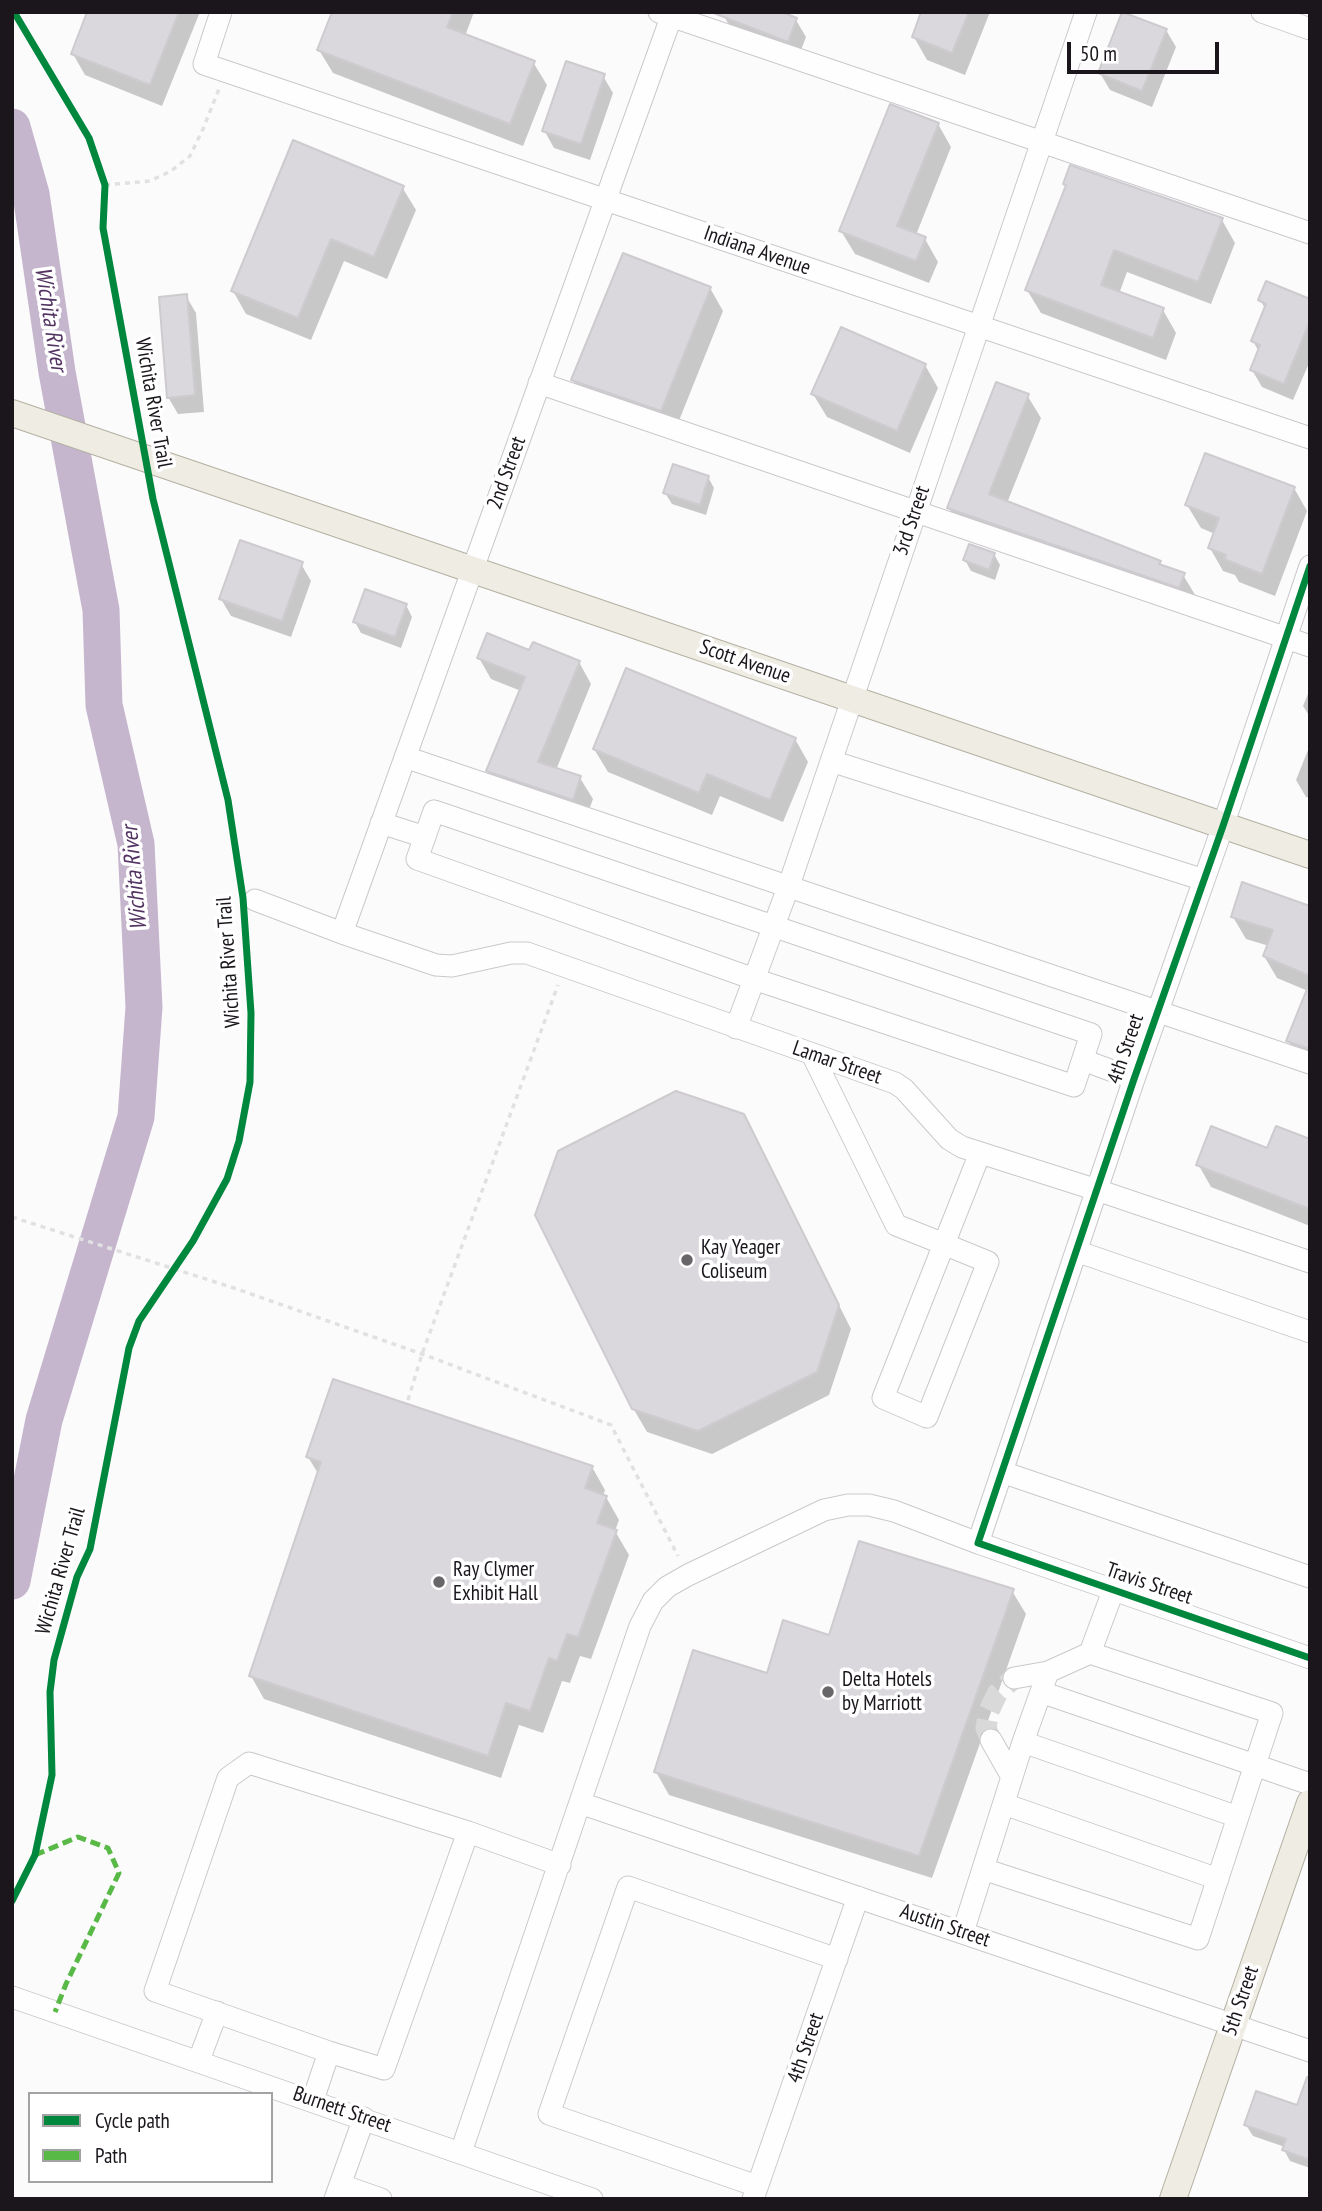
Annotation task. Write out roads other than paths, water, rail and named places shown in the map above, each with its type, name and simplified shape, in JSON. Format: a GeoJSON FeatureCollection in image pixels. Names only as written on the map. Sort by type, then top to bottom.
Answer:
{"type":"FeatureCollection","features":[{"type":"Feature","properties":{"kind":"main road","name":"Scott Avenue"},"geometry":{"type":"LineString","coordinates":[[12,413],[1310,855]]}},
{"type":"Feature","properties":{"kind":"main road","name":"5th Street"},"geometry":{"type":"LineString","coordinates":[[1174,2198],[1233,2024],[1302,1852],[1310,1803]]}},
{"type":"Feature","properties":{"kind":"street","name":"Indiana Avenue"},"geometry":{"type":"LineString","coordinates":[[221,12],[204,64],[1310,438]]}},
{"type":"Feature","properties":{"kind":"street","name":"3rd Street"},"geometry":{"type":"LineString","coordinates":[[736,1028],[789,885],[1086,12]]}},
{"type":"Feature","properties":{"kind":"street"},"geometry":{"type":"LineString","coordinates":[[1262,12],[1310,29]]}},
{"type":"Feature","properties":{"kind":"street"},"geometry":{"type":"LineString","coordinates":[[667,14],[1310,233]]}},
{"type":"Feature","properties":{"kind":"street","name":"2nd Street"},"geometry":{"type":"LineString","coordinates":[[342,933],[606,199],[667,14]]}},
{"type":"Feature","properties":{"kind":"street"},"geometry":{"type":"LineString","coordinates":[[540,383],[1310,646]]}},
{"type":"Feature","properties":{"kind":"street","name":"4th Street"},"geometry":{"type":"LineString","coordinates":[[978,1543],[1310,566]]}},
{"type":"Feature","properties":{"kind":"street"},"geometry":{"type":"LineString","coordinates":[[405,757],[1310,1063]]}},
{"type":"Feature","properties":{"kind":"street"},"geometry":{"type":"LineString","coordinates":[[831,761],[1204,880]]}},
{"type":"Feature","properties":{"kind":"street"},"geometry":{"type":"LineString","coordinates":[[434,811],[775,925],[1091,1034],[1074,1086],[754,979],[416,859],[434,811]]}},
{"type":"Feature","properties":{"kind":"street"},"geometry":{"type":"LineString","coordinates":[[381,823],[425,837]]}},
{"type":"Feature","properties":{"kind":"street","name":"Lamar Street"},"geometry":{"type":"LineString","coordinates":[[255,900],[436,965],[452,966],[511,953],[527,953],[895,1083],[904,1089],[949,1139],[962,1147],[1310,1262]]}},
{"type":"Feature","properties":{"kind":"street"},"geometry":{"type":"LineString","coordinates":[[812,1054],[897,1226],[944,1244],[988,1262],[927,1417],[883,1398],[944,1244],[980,1153]]}},
{"type":"Feature","properties":{"kind":"street"},"geometry":{"type":"LineString","coordinates":[[1083,1060],[1134,1079]]}},
{"type":"Feature","properties":{"kind":"street"},"geometry":{"type":"LineString","coordinates":[[1076,1251],[1310,1332]]}},
{"type":"Feature","properties":{"kind":"street"},"geometry":{"type":"LineString","coordinates":[[1002,1472],[1310,1577]]}},
{"type":"Feature","properties":{"kind":"street","name":"Travis Street"},"geometry":{"type":"LineString","coordinates":[[461,2152],[640,1626],[653,1601],[667,1587],[824,1510],[848,1505],[869,1505],[894,1511],[1113,1591],[1310,1658]]}},
{"type":"Feature","properties":{"kind":"street"},"geometry":{"type":"LineString","coordinates":[[963,1932],[1023,1742],[1045,1682],[1090,1653],[1113,1591]]}},
{"type":"Feature","properties":{"kind":"street"},"geometry":{"type":"LineString","coordinates":[[983,1869],[1198,1939],[1272,1713],[1090,1653]]}},
{"type":"Feature","properties":{"kind":"street"},"geometry":{"type":"LineString","coordinates":[[1014,1678],[1045,1682],[1310,1784]]}},
{"type":"Feature","properties":{"kind":"street"},"geometry":{"type":"LineString","coordinates":[[991,1740],[1012,1777]]}},
{"type":"Feature","properties":{"kind":"street"},"geometry":{"type":"LineString","coordinates":[[1023,1742],[1238,1817]]}},
{"type":"Feature","properties":{"kind":"street"},"geometry":{"type":"LineString","coordinates":[[468,1832],[384,2069],[155,1991],[229,1778],[249,1763],[468,1832],[560,1865]]}},
{"type":"Feature","properties":{"kind":"street","name":"Austin Street"},"geometry":{"type":"LineString","coordinates":[[580,1803],[1310,2051]]}},
{"type":"Feature","properties":{"kind":"street"},"geometry":{"type":"LineString","coordinates":[[1004,1804],[1218,1878]]}},
{"type":"Feature","properties":{"kind":"street"},"geometry":{"type":"LineString","coordinates":[[755,2192],[549,2114],[628,1887],[837,1959]]}},
{"type":"Feature","properties":{"kind":"street","name":"4th Street"},"geometry":{"type":"LineString","coordinates":[[755,2192],[858,1897]]}},
{"type":"Feature","properties":{"kind":"street","name":"Burnett Street"},"geometry":{"type":"LineString","coordinates":[[12,1997],[592,2199]]}},
{"type":"Feature","properties":{"kind":"street"},"geometry":{"type":"LineString","coordinates":[[199,2060],[216,2012]]}},
{"type":"Feature","properties":{"kind":"street"},"geometry":{"type":"LineString","coordinates":[[313,2100],[329,2052]]}},
{"type":"Feature","properties":{"kind":"street"},"geometry":{"type":"LineString","coordinates":[[364,2118],[338,2192],[382,2199]]}},
{"type":"Feature","properties":{"kind":"waterway","name":"Wichita River"},"geometry":{"type":"LineString","coordinates":[[12,127],[31,194],[57,372],[101,610],[104,705],[136,844],[144,1007],[136,1117],[44,1420],[12,1581]]}},
{"type":"Feature","properties":{"kind":"tunnel"},"geometry":{"type":"LineString","coordinates":[[991,1740],[986,1728],[989,1711],[997,1694],[1014,1678]]}},
{"type":"Feature","properties":{"kind":"place","name":"Kay Yeager Coliseum"},"geometry":{"type":"Point","coordinates":[687,1260]}},
{"type":"Feature","properties":{"kind":"place","name":"Ray Clymer Exhibit Hall"},"geometry":{"type":"Point","coordinates":[439,1582]}},
{"type":"Feature","properties":{"kind":"place","name":"Delta Hotels by Marriott"},"geometry":{"type":"Point","coordinates":[828,1692]}}]}
